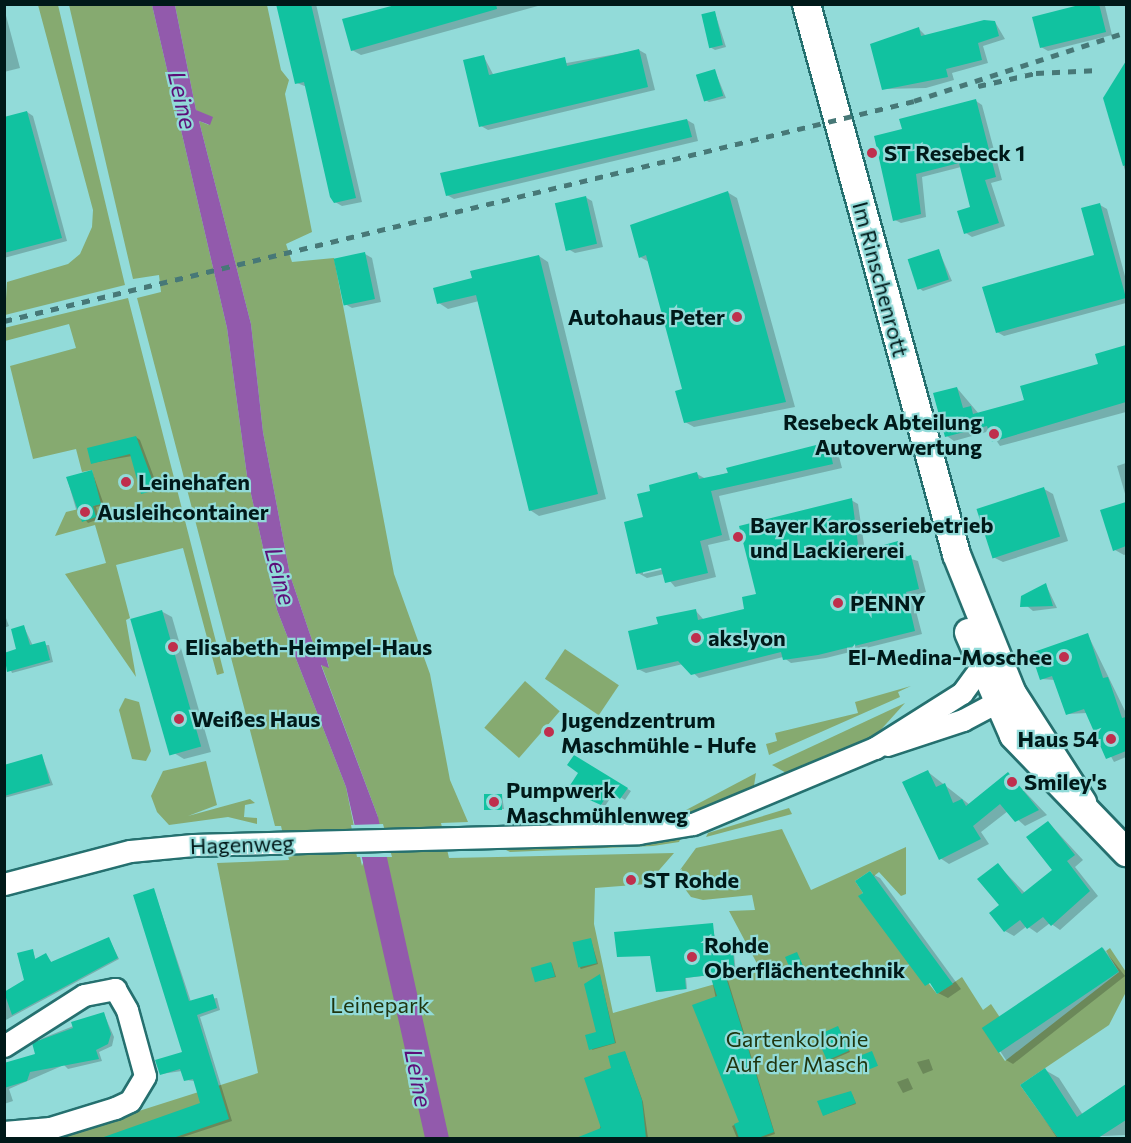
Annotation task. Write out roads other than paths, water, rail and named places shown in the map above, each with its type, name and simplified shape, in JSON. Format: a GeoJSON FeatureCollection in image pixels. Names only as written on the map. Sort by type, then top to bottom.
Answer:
{"type":"FeatureCollection","features":[{"type":"Feature","properties":{"kind":"main road","name":"Im Rinschenrott"},"geometry":{"type":"LineString","coordinates":[[806,4],[956,554],[987,659],[1004,699],[1083,802],[1126,852]]}},
{"type":"Feature","properties":{"kind":"street"},"geometry":{"type":"LineString","coordinates":[[875,748],[962,693],[987,659]]}},
{"type":"Feature","properties":{"kind":"street"},"geometry":{"type":"LineString","coordinates":[[875,748],[912,739],[1004,699]]}},
{"type":"Feature","properties":{"kind":"street","name":"Hagenweg"},"geometry":{"type":"LineString","coordinates":[[4,884],[129,850],[276,842],[639,833],[693,824],[875,748]]}},
{"type":"Feature","properties":{"kind":"street"},"geometry":{"type":"LineString","coordinates":[[4,1046],[84,995],[114,988],[127,1010],[145,1076],[130,1101],[115,1108],[50,1128],[4,1131]]}},
{"type":"Feature","properties":{"kind":"water","name":"Leine"},"geometry":{"type":"Polygon","coordinates":[[[152,5],[175,5],[196,110],[213,117],[210,125],[199,121],[251,324],[263,432],[290,575],[315,649],[326,657],[329,668],[321,665],[378,817],[449,1138],[425,1138],[346,787],[277,610],[247,476],[227,328],[152,5]]]}},
{"type":"Feature","properties":{"kind":"railway"},"geometry":{"type":"LineString","coordinates":[[4,321],[914,101],[1126,32]]}},
{"type":"Feature","properties":{"kind":"railway"},"geometry":{"type":"LineString","coordinates":[[978,86],[1036,73],[1099,70]]}},
{"type":"Feature","properties":{"kind":"place","name":"ST Resebeck 1"},"geometry":{"type":"Point","coordinates":[872,153]}},
{"type":"Feature","properties":{"kind":"place","name":"Autohaus Peter"},"geometry":{"type":"Point","coordinates":[737,317]}},
{"type":"Feature","properties":{"kind":"place","name":"Resebeck Abteilung Autoverwertung"},"geometry":{"type":"Point","coordinates":[994,434]}},
{"type":"Feature","properties":{"kind":"place","name":"Leinehafen"},"geometry":{"type":"Point","coordinates":[126,482]}},
{"type":"Feature","properties":{"kind":"place","name":"Ausleihcontainer"},"geometry":{"type":"Point","coordinates":[85,512]}},
{"type":"Feature","properties":{"kind":"place","name":"Bayer Karosseriebetrieb und Lackiererei"},"geometry":{"type":"Point","coordinates":[738,537]}},
{"type":"Feature","properties":{"kind":"place","name":"PENNY"},"geometry":{"type":"Point","coordinates":[838,603]}},
{"type":"Feature","properties":{"kind":"place","name":"aks!yon"},"geometry":{"type":"Point","coordinates":[696,638]}},
{"type":"Feature","properties":{"kind":"place","name":"Elisabeth-Heimpel-Haus"},"geometry":{"type":"Point","coordinates":[173,647]}},
{"type":"Feature","properties":{"kind":"place","name":"El-Medina-Moschee"},"geometry":{"type":"Point","coordinates":[1064,657]}},
{"type":"Feature","properties":{"kind":"place","name":"Weißes Haus"},"geometry":{"type":"Point","coordinates":[179,719]}},
{"type":"Feature","properties":{"kind":"place","name":"Jugendzentrum Maschmühle - Hufe"},"geometry":{"type":"Point","coordinates":[549,732]}},
{"type":"Feature","properties":{"kind":"place","name":"Haus 54"},"geometry":{"type":"Point","coordinates":[1111,739]}},
{"type":"Feature","properties":{"kind":"place","name":"Smiley's"},"geometry":{"type":"Point","coordinates":[1012,782]}},
{"type":"Feature","properties":{"kind":"place","name":"Pumpwerk Maschmühlenweg"},"geometry":{"type":"Point","coordinates":[494,802]}},
{"type":"Feature","properties":{"kind":"place","name":"ST Rohde"},"geometry":{"type":"Point","coordinates":[631,880]}},
{"type":"Feature","properties":{"kind":"place","name":"Rohde Oberflächentechnik"},"geometry":{"type":"Point","coordinates":[692,957]}},
{"type":"Feature","properties":{"kind":"park label","name":"Leinepark"},"geometry":{"type":"Point","coordinates":[380,1005]}},
{"type":"Feature","properties":{"kind":"park label","name":"Gartenkolonie Auf der Masch"},"geometry":{"type":"Point","coordinates":[797,1050]}}]}
